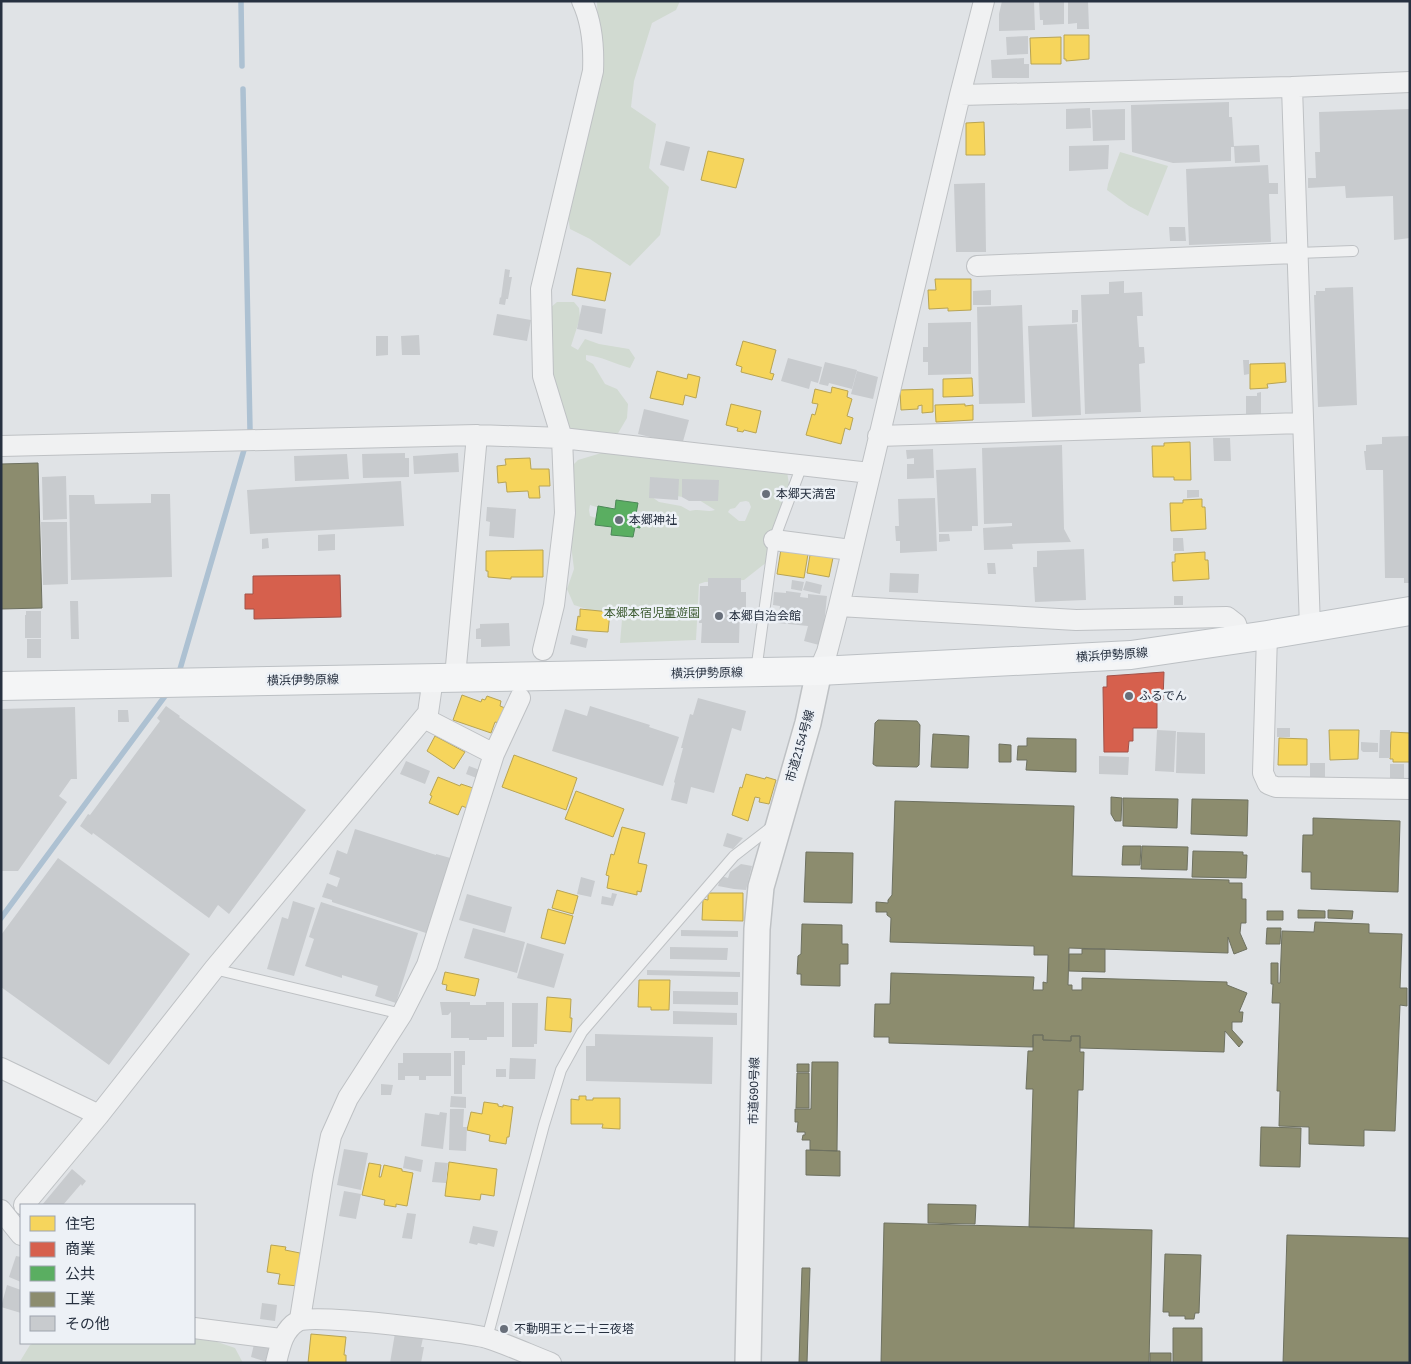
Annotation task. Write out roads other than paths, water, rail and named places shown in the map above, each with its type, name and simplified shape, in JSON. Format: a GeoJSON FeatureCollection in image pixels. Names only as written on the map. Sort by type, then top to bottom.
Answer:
{"type":"FeatureCollection","features":[{"type":"Feature","properties":{"kind":"main road","name":"横浜伊勢原線"},"geometry":{"type":"LineString","coordinates":[[1,686],[819,671],[1131,655],[1410,611]]}},
{"type":"Feature","properties":{"kind":"street"},"geometry":{"type":"LineString","coordinates":[[543,650],[554,605],[565,513],[562,438],[543,376],[540,289],[593,71],[594,56],[589,16],[582,1]]}},
{"type":"Feature","properties":{"kind":"street"},"geometry":{"type":"LineString","coordinates":[[819,671],[827,652],[839,606],[878,436],[984,1]]}},
{"type":"Feature","properties":{"kind":"street"},"geometry":{"type":"LineString","coordinates":[[960,95],[1292,87],[1410,82]]}},
{"type":"Feature","properties":{"kind":"street"},"geometry":{"type":"LineString","coordinates":[[1292,87],[1310,628]]}},
{"type":"Feature","properties":{"kind":"street"},"geometry":{"type":"LineString","coordinates":[[977,266],[1297,254]]}},
{"type":"Feature","properties":{"kind":"street"},"geometry":{"type":"LineString","coordinates":[[878,436],[1302,423]]}},
{"type":"Feature","properties":{"kind":"street"},"geometry":{"type":"LineString","coordinates":[[26,1204],[214,969],[428,713],[444,677],[477,435]]}},
{"type":"Feature","properties":{"kind":"street"},"geometry":{"type":"LineString","coordinates":[[1,446],[477,435],[562,438],[870,473]]}},
{"type":"Feature","properties":{"kind":"street"},"geometry":{"type":"LineString","coordinates":[[774,540],[851,550]]}},
{"type":"Feature","properties":{"kind":"street"},"geometry":{"type":"LineString","coordinates":[[839,606],[1076,620],[1227,617],[1254,637],[1263,773],[1268,784],[1276,787],[1410,789]]}},
{"type":"Feature","properties":{"kind":"street","name":"市道2154号線"},"geometry":{"type":"LineString","coordinates":[[779,822],[808,723],[819,671]]}},
{"type":"Feature","properties":{"kind":"street"},"geometry":{"type":"LineString","coordinates":[[300,1319],[331,1136],[348,1098],[402,1014],[427,965],[494,754],[520,698]]}},
{"type":"Feature","properties":{"kind":"street"},"geometry":{"type":"LineString","coordinates":[[424,718],[494,754]]}},
{"type":"Feature","properties":{"kind":"street","name":"市道690号線"},"geometry":{"type":"LineString","coordinates":[[748,1363],[758,929],[761,887],[779,822]]}},
{"type":"Feature","properties":{"kind":"street"},"geometry":{"type":"LineString","coordinates":[[1,1068],[99,1115]]}},
{"type":"Feature","properties":{"kind":"street"},"geometry":{"type":"LineString","coordinates":[[276,1363],[281,1339],[290,1327],[300,1319],[344,1320],[443,1330],[487,1338],[551,1363]]}},
{"type":"Feature","properties":{"kind":"street"},"geometry":{"type":"LineString","coordinates":[[195,1328],[281,1339]]}},
{"type":"Feature","properties":{"kind":"lane"},"geometry":{"type":"LineString","coordinates":[[1297,254],[1353,251]]}},
{"type":"Feature","properties":{"kind":"lane"},"geometry":{"type":"LineString","coordinates":[[756,672],[774,540],[802,465]]}},
{"type":"Feature","properties":{"kind":"lane"},"geometry":{"type":"LineString","coordinates":[[487,1338],[544,1126],[565,1062],[582,1032],[734,856],[779,822]]}},
{"type":"Feature","properties":{"kind":"lane"},"geometry":{"type":"LineString","coordinates":[[214,969],[402,1014]]}},
{"type":"Feature","properties":{"kind":"waterway"},"geometry":{"type":"LineString","coordinates":[[241,1],[242,66]]}},
{"type":"Feature","properties":{"kind":"waterway"},"geometry":{"type":"LineString","coordinates":[[243,89],[250,429]]}},
{"type":"Feature","properties":{"kind":"waterway"},"geometry":{"type":"LineString","coordinates":[[178,676],[244,450]]}},
{"type":"Feature","properties":{"kind":"waterway"},"geometry":{"type":"LineString","coordinates":[[1,918],[168,692]]}},
{"type":"Feature","properties":{"kind":"place","name":"本郷天満宮"},"geometry":{"type":"Point","coordinates":[766,494]}},
{"type":"Feature","properties":{"kind":"place","name":"本郷神社"},"geometry":{"type":"Point","coordinates":[619,520]}},
{"type":"Feature","properties":{"kind":"place","name":"本郷自治会館"},"geometry":{"type":"Point","coordinates":[719,616]}},
{"type":"Feature","properties":{"kind":"place","name":"ふるでん"},"geometry":{"type":"Point","coordinates":[1129,696]}},
{"type":"Feature","properties":{"kind":"place","name":"不動明王と二十三夜塔"},"geometry":{"type":"Point","coordinates":[504,1329]}},
{"type":"Feature","properties":{"kind":"park label","name":"本郷本宿児童遊園"},"geometry":{"type":"Point","coordinates":[652,613]}}]}
